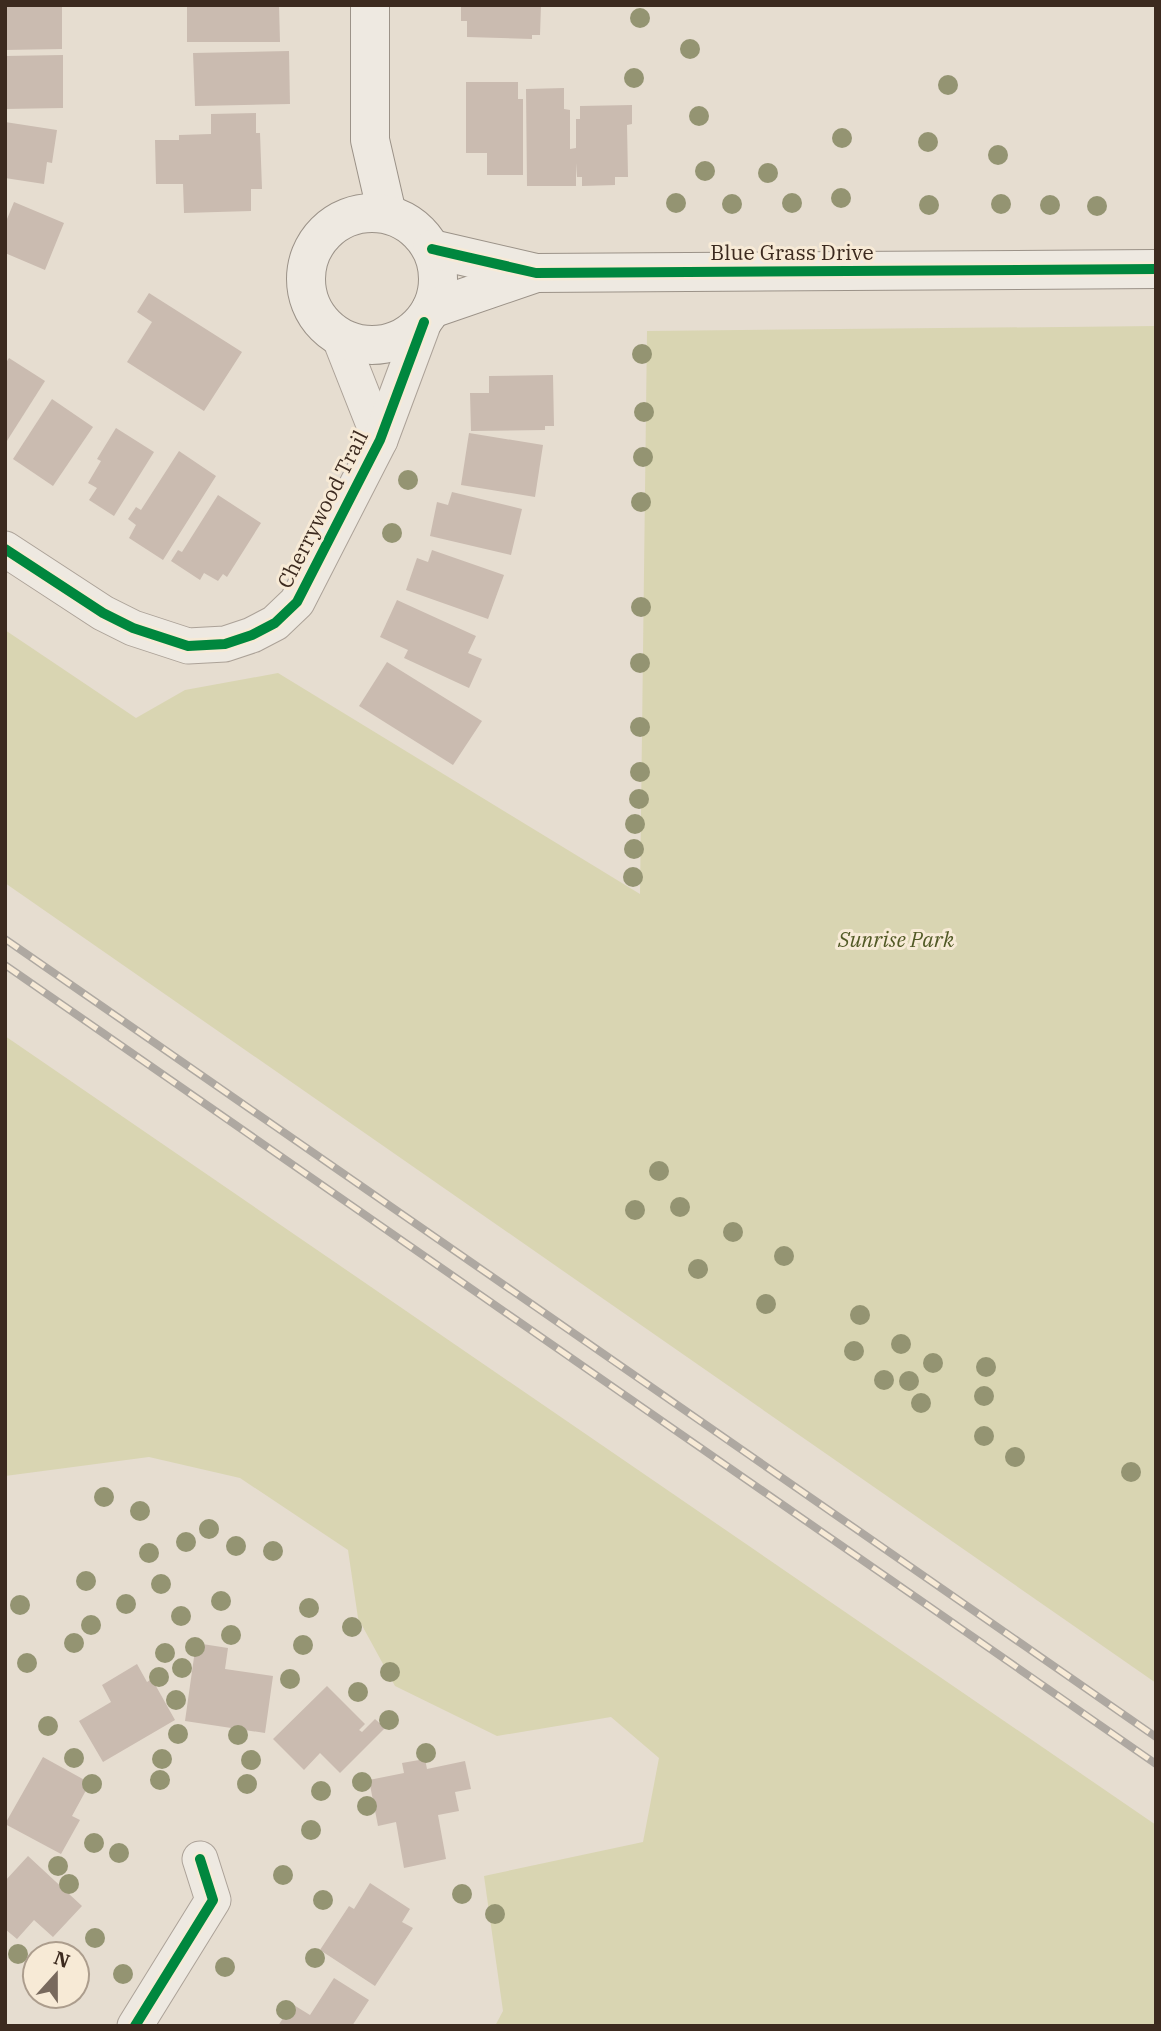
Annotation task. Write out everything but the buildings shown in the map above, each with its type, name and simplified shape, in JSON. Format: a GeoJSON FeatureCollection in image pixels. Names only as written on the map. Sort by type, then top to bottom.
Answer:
{"type":"FeatureCollection","features":[{"type":"Feature","properties":{"kind":"street"},"geometry":{"type":"LineString","coordinates":[[370,5],[370,140],[387,214]]}},
{"type":"Feature","properties":{"kind":"street"},"geometry":{"type":"LineString","coordinates":[[344,220],[370,140]]}},
{"type":"Feature","properties":{"kind":"street"},"geometry":{"type":"LineString","coordinates":[[357,214],[387,214],[413,226],[432,249],[440,277],[436,301],[428,315],[406,337],[384,345],[360,345],[339,337],[321,321],[309,301],[305,278],[312,249],[331,227],[357,214]]}},
{"type":"Feature","properties":{"kind":"street","name":"Blue Grass Drive"},"geometry":{"type":"LineString","coordinates":[[432,249],[536,273],[1156,269]]}},
{"type":"Feature","properties":{"kind":"street","name":"Blue Grass Drive"},"geometry":{"type":"LineString","coordinates":[[428,315],[536,273]]}},
{"type":"Feature","properties":{"kind":"street","name":"Cherrywood Trail"},"geometry":{"type":"LineString","coordinates":[[5,549],[103,613],[133,628],[188,646],[225,644],[252,635],[275,623],[297,602],[380,440],[428,315]]}},
{"type":"Feature","properties":{"kind":"street","name":"Cherrywood Trail"},"geometry":{"type":"LineString","coordinates":[[339,337],[380,440]]}},
{"type":"Feature","properties":{"kind":"street"},"geometry":{"type":"LineString","coordinates":[[135,2026],[213,1900],[200,1859]]}},
{"type":"Feature","properties":{"kind":"green space","name":"Sunrise Park"},"geometry":{"type":"Polygon","coordinates":[[[1156,326],[1156,1683],[5,883],[5,630],[136,718],[185,690],[278,673],[640,894],[647,331],[1156,326]]]}},
{"type":"Feature","properties":{"kind":"green space"},"geometry":{"type":"Polygon","coordinates":[[[5,1036],[1156,1825],[1156,2026],[495,2026],[503,2011],[484,1876],[643,1842],[659,1758],[611,1717],[497,1736],[395,1686],[358,1618],[348,1550],[240,1478],[149,1457],[5,1476],[5,1036]]]}},
{"type":"Feature","properties":{"kind":"railway"},"geometry":{"type":"LineString","coordinates":[[5,939],[1156,1737]]}},
{"type":"Feature","properties":{"kind":"railway"},"geometry":{"type":"LineString","coordinates":[[5,965],[1156,1764]]}},
{"type":"Feature","properties":{"kind":"cycle path"},"geometry":{"type":"LineString","coordinates":[[432,249],[536,273],[1156,269]]}},
{"type":"Feature","properties":{"kind":"cycle path"},"geometry":{"type":"LineString","coordinates":[[5,549],[103,613],[133,628],[188,646],[225,644],[252,635],[275,623],[297,602],[380,440],[424,322]]}},
{"type":"Feature","properties":{"kind":"cycle path"},"geometry":{"type":"LineString","coordinates":[[135,2026],[213,1900],[200,1859]]}}]}
